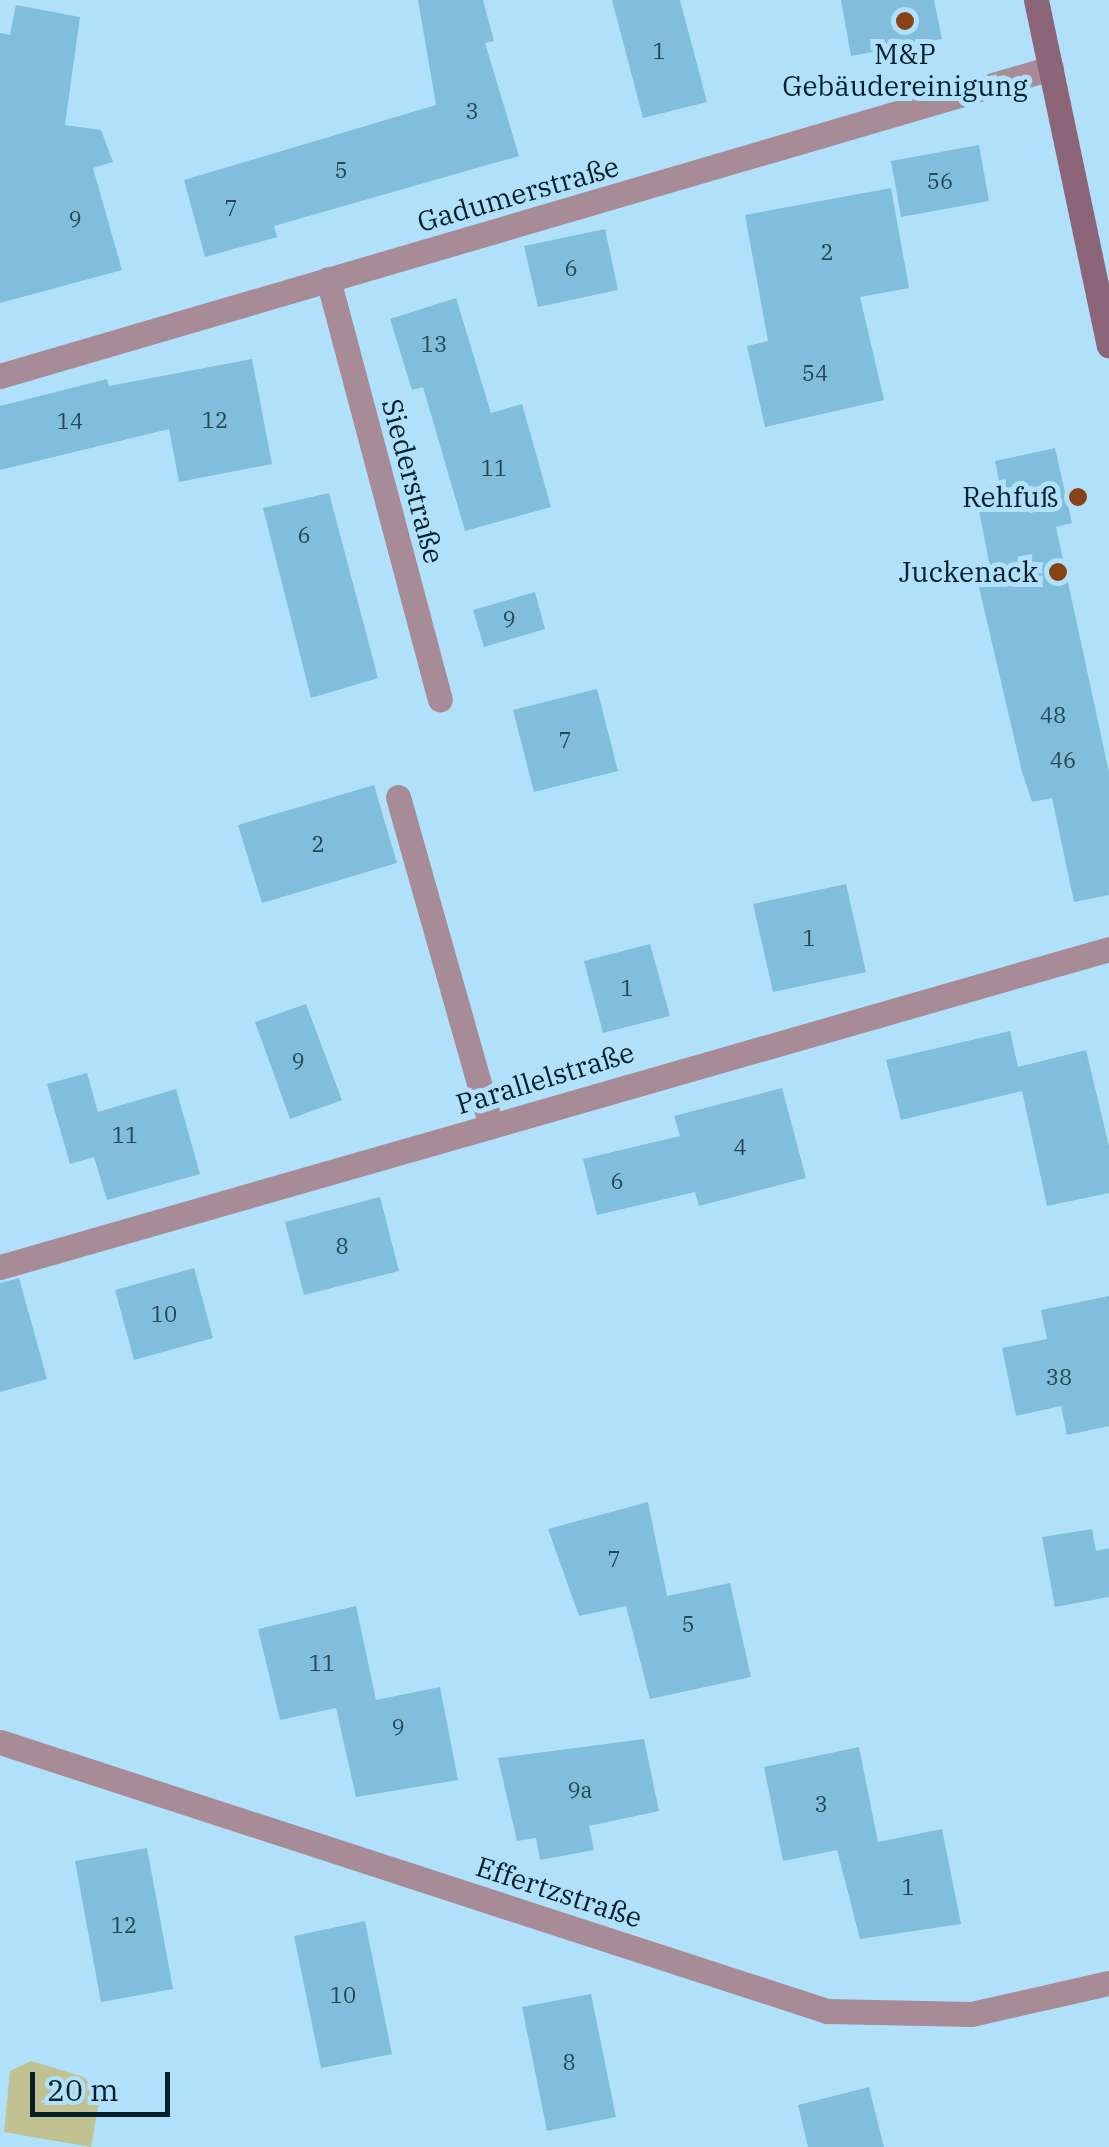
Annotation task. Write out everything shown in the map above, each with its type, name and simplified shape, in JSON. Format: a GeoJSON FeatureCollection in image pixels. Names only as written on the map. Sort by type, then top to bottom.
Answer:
{"type":"FeatureCollection","features":[{"type":"Feature","properties":{"kind":"main road"},"geometry":{"type":"LineString","coordinates":[[1036,0],[1109,345]]}},
{"type":"Feature","properties":{"kind":"street","name":"Gadumerstraße"},"geometry":{"type":"LineString","coordinates":[[0,376],[1051,68]]}},
{"type":"Feature","properties":{"kind":"street","name":"Siederstraße"},"geometry":{"type":"LineString","coordinates":[[328,279],[440,700]]}},
{"type":"Feature","properties":{"kind":"street"},"geometry":{"type":"LineString","coordinates":[[398,797],[491,1126]]}},
{"type":"Feature","properties":{"kind":"street","name":"Parallelstraße"},"geometry":{"type":"LineString","coordinates":[[0,1267],[1109,949]]}},
{"type":"Feature","properties":{"kind":"street","name":"Effertzstraße"},"geometry":{"type":"LineString","coordinates":[[0,1742],[828,2011],[971,2014],[1109,1983]]}},
{"type":"Feature","properties":{"kind":"green space"},"geometry":{"type":"Polygon","coordinates":[[[31,2061],[84,2077],[100,2096],[91,2147],[4,2132],[10,2071],[31,2061]]]}},
{"type":"Feature","properties":{"kind":"building"},"geometry":{"type":"Polygon","coordinates":[[[418,0],[483,0],[494,41],[485,43],[519,156],[274,226],[277,237],[205,257],[184,180],[436,105],[418,0]]]}},
{"type":"Feature","properties":{"kind":"building"},"geometry":{"type":"Polygon","coordinates":[[[612,0],[680,0],[707,102],[643,118],[612,0]]]}},
{"type":"Feature","properties":{"kind":"building"},"geometry":{"type":"Polygon","coordinates":[[[841,0],[934,0],[942,39],[851,56],[841,0]]]}},
{"type":"Feature","properties":{"kind":"building"},"geometry":{"type":"Polygon","coordinates":[[[16,5],[80,17],[65,125],[101,130],[113,162],[93,168],[122,270],[0,303],[0,33],[10,35],[16,5]]]}},
{"type":"Feature","properties":{"kind":"building"},"geometry":{"type":"Polygon","coordinates":[[[979,145],[989,201],[901,217],[891,161],[979,145]]]}},
{"type":"Feature","properties":{"kind":"building"},"geometry":{"type":"Polygon","coordinates":[[[891,188],[909,288],[860,297],[884,400],[765,427],[747,346],[768,341],[745,215],[891,188]]]}},
{"type":"Feature","properties":{"kind":"building"},"geometry":{"type":"Polygon","coordinates":[[[605,229],[618,290],[538,307],[524,246],[605,229]]]}},
{"type":"Feature","properties":{"kind":"building"},"geometry":{"type":"Polygon","coordinates":[[[456,298],[491,413],[522,404],[551,507],[465,531],[423,387],[412,390],[390,319],[456,298]]]}},
{"type":"Feature","properties":{"kind":"building"},"geometry":{"type":"Polygon","coordinates":[[[252,359],[272,464],[179,482],[169,429],[0,470],[0,406],[107,379],[109,386],[252,359]]]}},
{"type":"Feature","properties":{"kind":"building"},"geometry":{"type":"Polygon","coordinates":[[[1055,448],[1072,523],[1056,527],[1109,772],[1109,895],[1074,902],[1052,798],[1032,802],[1022,772],[975,570],[990,567],[975,490],[1000,485],[995,461],[1055,448]]]}},
{"type":"Feature","properties":{"kind":"building"},"geometry":{"type":"Polygon","coordinates":[[[329,493],[378,678],[311,698],[263,508],[329,493]]]}},
{"type":"Feature","properties":{"kind":"building"},"geometry":{"type":"Polygon","coordinates":[[[535,592],[545,629],[484,647],[473,610],[535,592]]]}},
{"type":"Feature","properties":{"kind":"building"},"geometry":{"type":"Polygon","coordinates":[[[597,689],[618,771],[534,792],[513,710],[597,689]]]}},
{"type":"Feature","properties":{"kind":"building"},"geometry":{"type":"Polygon","coordinates":[[[374,785],[397,863],[262,903],[238,825],[374,785]]]}},
{"type":"Feature","properties":{"kind":"building"},"geometry":{"type":"Polygon","coordinates":[[[846,884],[866,972],[773,992],[753,904],[846,884]]]}},
{"type":"Feature","properties":{"kind":"building"},"geometry":{"type":"Polygon","coordinates":[[[650,944],[670,1016],[603,1033],[584,961],[650,944]]]}},
{"type":"Feature","properties":{"kind":"building"},"geometry":{"type":"Polygon","coordinates":[[[306,1004],[342,1100],[290,1119],[255,1022],[306,1004]]]}},
{"type":"Feature","properties":{"kind":"building"},"geometry":{"type":"Polygon","coordinates":[[[1010,1031],[1018,1067],[1086,1050],[1109,1146],[1109,1193],[1047,1206],[1022,1091],[901,1120],[886,1060],[1010,1031]]]}},
{"type":"Feature","properties":{"kind":"building"},"geometry":{"type":"Polygon","coordinates":[[[87,1073],[98,1112],[176,1089],[200,1174],[107,1200],[94,1157],[70,1164],[47,1084],[87,1073]]]}},
{"type":"Feature","properties":{"kind":"building"},"geometry":{"type":"Polygon","coordinates":[[[782,1088],[806,1178],[699,1206],[695,1192],[597,1215],[583,1159],[680,1136],[674,1116],[782,1088]]]}},
{"type":"Feature","properties":{"kind":"building"},"geometry":{"type":"Polygon","coordinates":[[[380,1197],[399,1271],[304,1295],[285,1222],[380,1197]]]}},
{"type":"Feature","properties":{"kind":"building"},"geometry":{"type":"Polygon","coordinates":[[[194,1268],[213,1338],[134,1360],[115,1290],[194,1268]]]}},
{"type":"Feature","properties":{"kind":"building"},"geometry":{"type":"Polygon","coordinates":[[[19,1278],[47,1379],[0,1392],[0,1283],[19,1278]]]}},
{"type":"Feature","properties":{"kind":"building"},"geometry":{"type":"Polygon","coordinates":[[[1109,1296],[1109,1426],[1067,1435],[1061,1406],[1016,1416],[1002,1348],[1047,1339],[1041,1310],[1109,1296]]]}},
{"type":"Feature","properties":{"kind":"building"},"geometry":{"type":"Polygon","coordinates":[[[648,1502],[667,1596],[730,1583],[751,1677],[650,1699],[626,1606],[579,1616],[548,1529],[648,1502]]]}},
{"type":"Feature","properties":{"kind":"building"},"geometry":{"type":"Polygon","coordinates":[[[1092,1529],[1096,1551],[1109,1548],[1109,1597],[1055,1607],[1042,1537],[1092,1529]]]}},
{"type":"Feature","properties":{"kind":"building"},"geometry":{"type":"Polygon","coordinates":[[[356,1606],[376,1700],[440,1687],[458,1780],[356,1797],[336,1708],[280,1720],[258,1629],[356,1606]]]}},
{"type":"Feature","properties":{"kind":"building"},"geometry":{"type":"Polygon","coordinates":[[[644,1739],[659,1811],[589,1826],[594,1850],[540,1860],[536,1838],[517,1841],[498,1758],[644,1739]]]}},
{"type":"Feature","properties":{"kind":"building"},"geometry":{"type":"Polygon","coordinates":[[[859,1747],[878,1842],[942,1829],[961,1924],[860,1939],[837,1850],[783,1861],[764,1767],[859,1747]]]}},
{"type":"Feature","properties":{"kind":"building"},"geometry":{"type":"Polygon","coordinates":[[[147,1848],[173,1989],[101,2002],[75,1861],[147,1848]]]}},
{"type":"Feature","properties":{"kind":"building"},"geometry":{"type":"Polygon","coordinates":[[[365,1921],[392,2054],[321,2068],[294,1936],[365,1921]]]}},
{"type":"Feature","properties":{"kind":"building"},"geometry":{"type":"Polygon","coordinates":[[[591,1994],[616,2117],[547,2131],[522,2007],[591,1994]]]}},
{"type":"Feature","properties":{"kind":"building"},"geometry":{"type":"Polygon","coordinates":[[[869,2087],[884,2147],[808,2147],[798,2105],[869,2087]]]}},
{"type":"Feature","properties":{"kind":"place","name":"M&P Gebäudereinigung"},"geometry":{"type":"Point","coordinates":[905,21]}},
{"type":"Feature","properties":{"kind":"place","name":"Rehfuß"},"geometry":{"type":"Point","coordinates":[1078,497]}},
{"type":"Feature","properties":{"kind":"place","name":"Juckenack"},"geometry":{"type":"Point","coordinates":[1058,572]}}]}
